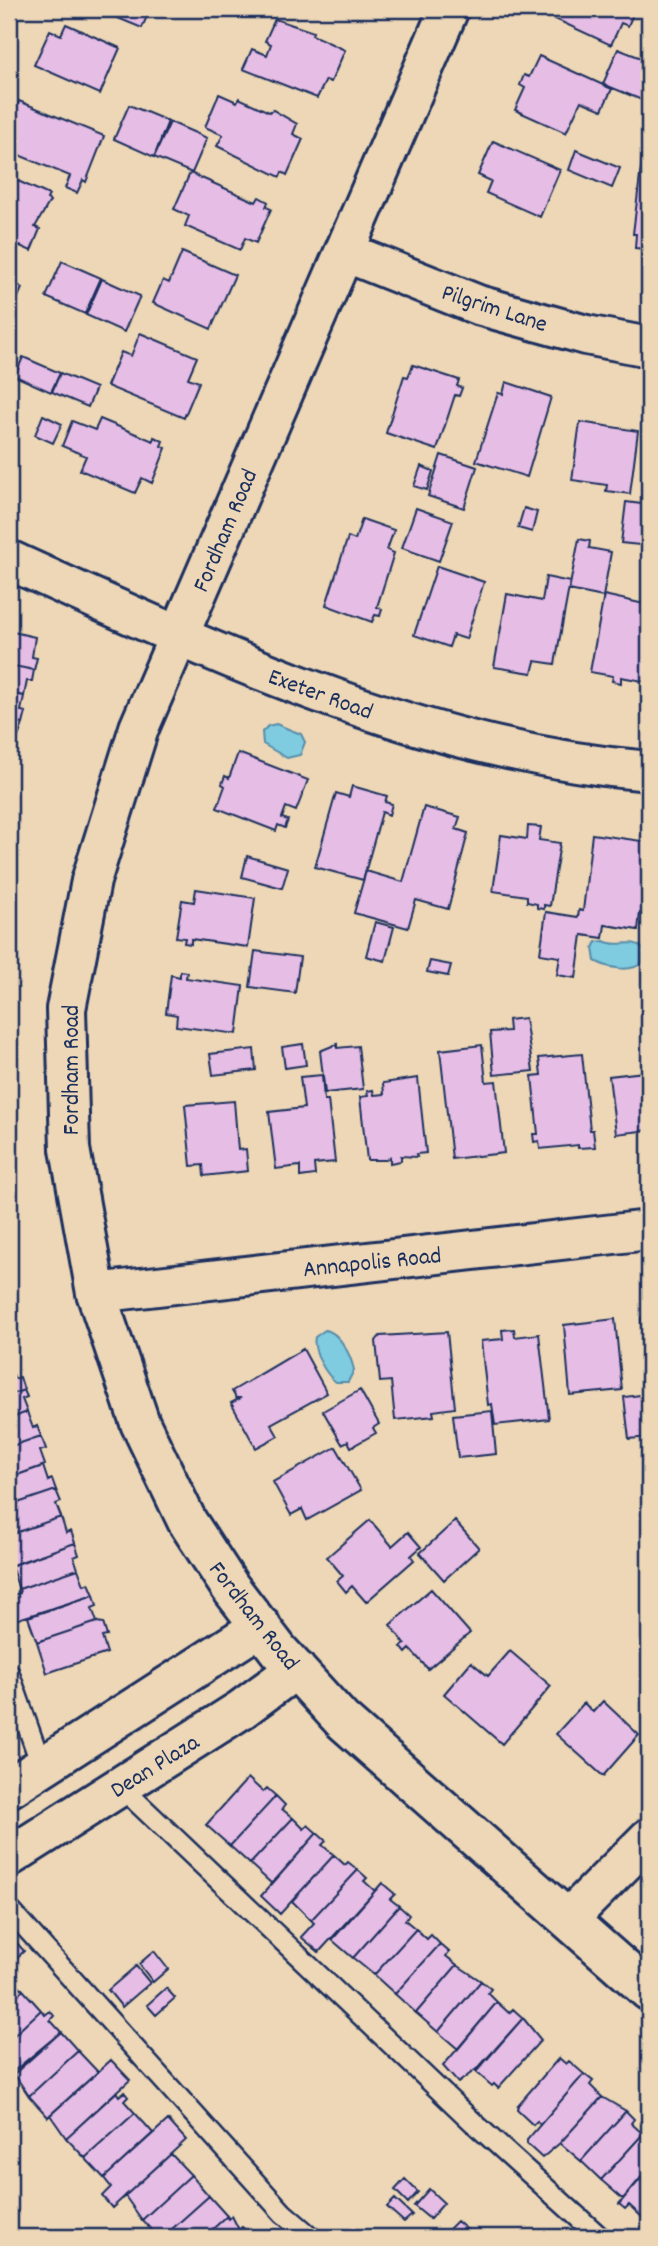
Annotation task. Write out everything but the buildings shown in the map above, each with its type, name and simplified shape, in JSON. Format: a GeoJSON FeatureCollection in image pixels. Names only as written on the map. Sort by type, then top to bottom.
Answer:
{"type":"FeatureCollection","features":[{"type":"Feature","properties":{"kind":"street","name":"Fordham Road"},"geometry":{"type":"LineString","coordinates":[[449,9],[139,728],[95,868],[66,1009],[70,1149],[96,1293],[140,1423],[187,1521],[230,1587],[296,1669],[342,1720],[569,1918],[649,1992]]}},
{"type":"Feature","properties":{"kind":"street","name":"Pilgrim Lane"},"geometry":{"type":"LineString","coordinates":[[345,252],[478,305],[586,335],[649,346]]}},
{"type":"Feature","properties":{"kind":"street","name":"Exeter Road"},"geometry":{"type":"LineString","coordinates":[[9,560],[178,636],[325,697],[445,736],[589,766],[649,771]]}},
{"type":"Feature","properties":{"kind":"street","name":"Annapolis Road"},"geometry":{"type":"LineString","coordinates":[[96,1293],[649,1230]]}},
{"type":"Feature","properties":{"kind":"street"},"geometry":{"type":"LineString","coordinates":[[9,1788],[261,1626]]}},
{"type":"Feature","properties":{"kind":"street","name":"Dean Plaza"},"geometry":{"type":"LineString","coordinates":[[9,1857],[242,1709],[296,1669]]}},
{"type":"Feature","properties":{"kind":"street"},"geometry":{"type":"LineString","coordinates":[[569,1918],[649,1838]]}},
{"type":"Feature","properties":{"kind":"lane"},"geometry":{"type":"LineString","coordinates":[[9,1673],[42,1767]]}},
{"type":"Feature","properties":{"kind":"lane"},"geometry":{"type":"LineString","coordinates":[[120,1786],[474,2123],[600,2237]]}},
{"type":"Feature","properties":{"kind":"lane"},"geometry":{"type":"LineString","coordinates":[[9,1909],[283,2213],[311,2237]]}},
{"type":"Feature","properties":{"kind":"water"},"geometry":{"type":"Polygon","coordinates":[[[276,724],[301,734],[305,742],[300,755],[287,758],[263,744],[262,732],[268,726],[276,724]]]}},
{"type":"Feature","properties":{"kind":"water"},"geometry":{"type":"Polygon","coordinates":[[[596,942],[640,946],[644,950],[642,963],[631,968],[619,968],[595,961],[593,948],[596,942]]]}},
{"type":"Feature","properties":{"kind":"water"},"geometry":{"type":"Polygon","coordinates":[[[325,1330],[340,1340],[350,1358],[354,1370],[348,1382],[336,1382],[320,1361],[315,1348],[315,1337],[325,1330]]]}}]}
